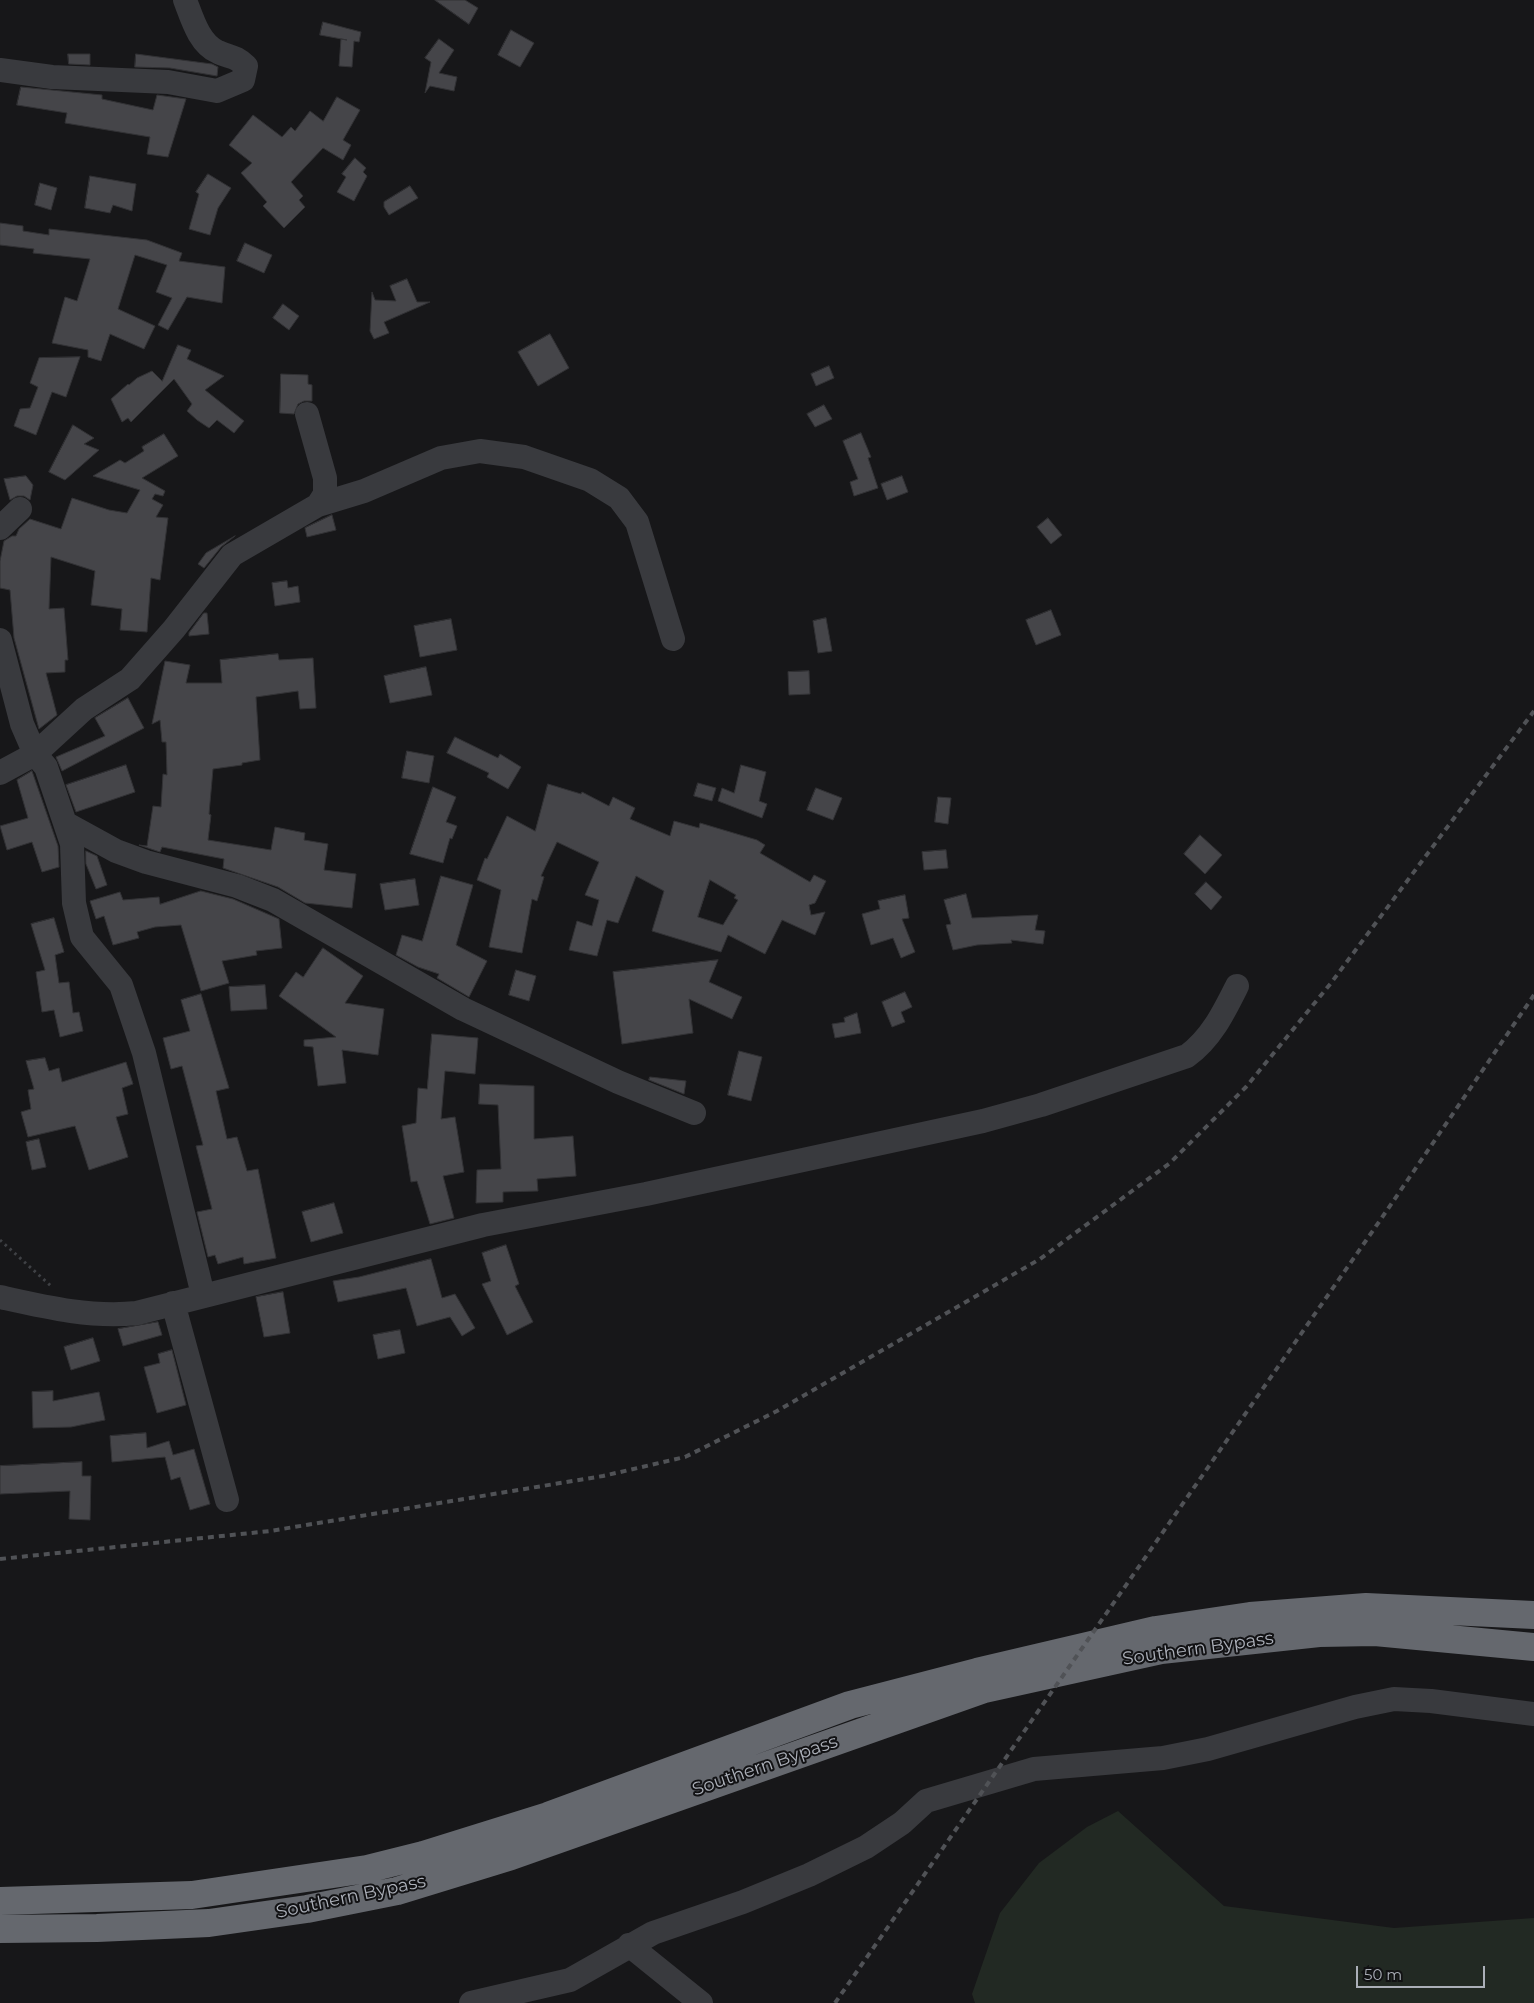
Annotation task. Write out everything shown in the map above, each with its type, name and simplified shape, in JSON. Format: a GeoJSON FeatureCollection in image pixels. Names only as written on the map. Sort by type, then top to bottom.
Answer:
{"type":"FeatureCollection","features":[{"type":"Feature","properties":{"kind":"highway","name":"Southern Bypass"},"geometry":{"type":"LineString","coordinates":[[0,1901],[192,1895],[367,1869],[423,1855],[556,1813],[850,1705],[977,1672],[1156,1630],[1250,1616],[1366,1607],[1534,1615]]}},
{"type":"Feature","properties":{"kind":"highway","name":"Southern Bypass"},"geometry":{"type":"LineString","coordinates":[[0,1929],[209,1924],[308,1909],[396,1891],[511,1856],[984,1689],[1161,1650],[1319,1633],[1375,1632],[1534,1647]]}},
{"type":"Feature","properties":{"kind":"street"},"geometry":{"type":"LineString","coordinates":[[0,70],[52,77],[168,82],[217,91],[243,80],[246,66],[235,56],[217,52],[204,40],[195,27],[185,0]]}},
{"type":"Feature","properties":{"kind":"street"},"geometry":{"type":"LineString","coordinates":[[307,414],[325,478],[325,494],[318,505]]}},
{"type":"Feature","properties":{"kind":"street"},"geometry":{"type":"LineString","coordinates":[[0,773],[35,754],[84,708],[130,679],[174,630],[232,555],[318,505],[364,491],[441,458],[480,451],[524,457],[590,480],[618,498],[637,522],[673,639]]}},
{"type":"Feature","properties":{"kind":"street"},"geometry":{"type":"LineString","coordinates":[[0,528],[20,509]]}},
{"type":"Feature","properties":{"kind":"street"},"geometry":{"type":"LineString","coordinates":[[0,640],[22,724],[35,754],[46,767],[72,844],[74,903],[82,937],[121,985],[144,1053],[203,1295]]}},
{"type":"Feature","properties":{"kind":"street"},"geometry":{"type":"LineString","coordinates":[[64,822],[116,851],[146,862],[237,886],[273,900],[463,1009],[610,1078],[694,1113]]}},
{"type":"Feature","properties":{"kind":"street"},"geometry":{"type":"LineString","coordinates":[[0,1296],[56,1309],[114,1316],[137,1313],[483,1225],[646,1194],[1018,1112],[1187,1056],[1200,1047],[1209,1035],[1237,986]]}},
{"type":"Feature","properties":{"kind":"street"},"geometry":{"type":"LineString","coordinates":[[173,1303],[227,1500]]}},
{"type":"Feature","properties":{"kind":"street"},"geometry":{"type":"LineString","coordinates":[[471,2003],[570,1980],[653,1933],[702,1918],[809,1875],[866,1847],[902,1823],[926,1801],[1034,1769],[1122,1763],[1208,1749],[1355,1707],[1394,1699],[1431,1700],[1534,1714]]}},
{"type":"Feature","properties":{"kind":"street"},"geometry":{"type":"LineString","coordinates":[[629,1945],[685,1998]]}},
{"type":"Feature","properties":{"kind":"path"},"geometry":{"type":"LineString","coordinates":[[0,1240],[55,1290],[56,1309]]}},
{"type":"Feature","properties":{"kind":"shaded area"},"geometry":{"type":"Polygon","coordinates":[[[1118,1811],[1224,1906],[1394,1928],[1534,1918],[1534,2003],[975,2003],[972,1994],[1000,1913],[1039,1863],[1087,1827],[1118,1811]]]}},
{"type":"Feature","properties":{"kind":"building"},"geometry":{"type":"Polygon","coordinates":[[[435,0],[465,0],[478,8],[469,24],[435,0]]]}},
{"type":"Feature","properties":{"kind":"building"},"geometry":{"type":"Polygon","coordinates":[[[323,22],[361,32],[359,42],[354,41],[352,67],[339,66],[341,39],[347,40],[320,35],[323,22]]]}},
{"type":"Feature","properties":{"kind":"building"},"geometry":{"type":"Polygon","coordinates":[[[511,30],[534,43],[520,67],[498,55],[511,30]]]}},
{"type":"Feature","properties":{"kind":"building"},"geometry":{"type":"Polygon","coordinates":[[[439,39],[454,50],[439,73],[457,77],[454,91],[430,86],[425,93],[431,62],[425,58],[439,39]]]}},
{"type":"Feature","properties":{"kind":"building"},"geometry":{"type":"Polygon","coordinates":[[[68,54],[90,54],[90,65],[69,64],[68,54]]]}},
{"type":"Feature","properties":{"kind":"building"},"geometry":{"type":"Polygon","coordinates":[[[136,54],[212,64],[218,67],[217,76],[170,68],[135,67],[136,54]]]}},
{"type":"Feature","properties":{"kind":"building"},"geometry":{"type":"Polygon","coordinates":[[[21,87],[102,95],[102,99],[153,110],[157,95],[186,99],[168,157],[147,154],[150,137],[65,123],[67,113],[17,105],[21,87]]]}},
{"type":"Feature","properties":{"kind":"building"},"geometry":{"type":"Polygon","coordinates":[[[337,97],[360,110],[343,140],[351,145],[343,160],[323,148],[291,182],[303,196],[299,200],[305,207],[284,228],[263,206],[267,202],[241,173],[252,163],[229,145],[253,115],[282,137],[291,127],[295,131],[310,111],[323,121],[337,97]]]}},
{"type":"Feature","properties":{"kind":"building"},"geometry":{"type":"Polygon","coordinates":[[[355,158],[366,168],[363,172],[367,176],[354,201],[337,192],[346,177],[342,174],[355,158]]]}},
{"type":"Feature","properties":{"kind":"building"},"geometry":{"type":"Polygon","coordinates":[[[208,174],[231,188],[218,208],[210,235],[189,229],[199,194],[196,192],[208,174]]]}},
{"type":"Feature","properties":{"kind":"building"},"geometry":{"type":"Polygon","coordinates":[[[90,176],[136,184],[132,211],[113,205],[110,213],[85,208],[90,176]]]}},
{"type":"Feature","properties":{"kind":"building"},"geometry":{"type":"Polygon","coordinates":[[[40,183],[57,188],[51,210],[35,205],[40,183]]]}},
{"type":"Feature","properties":{"kind":"building"},"geometry":{"type":"Polygon","coordinates":[[[410,186],[418,198],[389,215],[384,207],[384,202],[410,186]]]}},
{"type":"Feature","properties":{"kind":"building"},"geometry":{"type":"Polygon","coordinates":[[[0,223],[23,226],[23,231],[49,235],[49,229],[147,240],[182,253],[179,261],[225,267],[222,303],[187,297],[168,330],[158,325],[172,298],[156,292],[167,265],[135,255],[118,309],[155,326],[144,349],[110,334],[101,361],[88,357],[88,350],[52,343],[65,297],[77,301],[90,259],[33,253],[34,249],[0,245],[0,223]]]}},
{"type":"Feature","properties":{"kind":"building"},"geometry":{"type":"Polygon","coordinates":[[[245,243],[272,255],[264,273],[237,261],[245,243]]]}},
{"type":"Feature","properties":{"kind":"building"},"geometry":{"type":"Polygon","coordinates":[[[407,279],[417,302],[430,302],[384,322],[389,333],[374,339],[370,331],[372,292],[375,300],[396,301],[390,286],[407,279]]]}},
{"type":"Feature","properties":{"kind":"building"},"geometry":{"type":"Polygon","coordinates":[[[283,304],[299,316],[289,330],[273,318],[283,304]]]}},
{"type":"Feature","properties":{"kind":"building"},"geometry":{"type":"Polygon","coordinates":[[[550,334],[569,368],[538,386],[518,352],[550,334]]]}},
{"type":"Feature","properties":{"kind":"building"},"geometry":{"type":"Polygon","coordinates":[[[178,345],[191,350],[187,359],[224,376],[205,390],[244,421],[234,433],[217,420],[209,428],[187,411],[192,404],[174,379],[131,422],[128,418],[122,422],[111,399],[128,384],[152,371],[162,381],[178,345]]]}},
{"type":"Feature","properties":{"kind":"building"},"geometry":{"type":"Polygon","coordinates":[[[80,357],[66,397],[52,392],[36,435],[14,426],[20,409],[30,408],[38,387],[30,383],[39,358],[80,357]]]}},
{"type":"Feature","properties":{"kind":"building"},"geometry":{"type":"Polygon","coordinates":[[[829,366],[834,378],[816,386],[811,374],[829,366]]]}},
{"type":"Feature","properties":{"kind":"building"},"geometry":{"type":"Polygon","coordinates":[[[281,374],[308,375],[308,384],[312,385],[312,401],[304,401],[298,404],[294,414],[280,413],[281,374]]]}},
{"type":"Feature","properties":{"kind":"building"},"geometry":{"type":"Polygon","coordinates":[[[824,405],[832,419],[815,427],[807,414],[824,405]]]}},
{"type":"Feature","properties":{"kind":"building"},"geometry":{"type":"Polygon","coordinates":[[[73,425],[94,438],[84,444],[99,450],[65,480],[49,472],[73,425]]]}},
{"type":"Feature","properties":{"kind":"building"},"geometry":{"type":"Polygon","coordinates":[[[861,433],[871,457],[868,458],[878,488],[854,496],[850,482],[858,479],[843,441],[861,433]]]}},
{"type":"Feature","properties":{"kind":"building"},"geometry":{"type":"Polygon","coordinates":[[[164,434],[178,456],[142,478],[165,491],[163,496],[155,494],[152,499],[163,505],[156,517],[168,518],[160,580],[151,578],[147,632],[120,630],[122,609],[91,605],[95,571],[51,557],[49,609],[64,608],[68,660],[65,660],[65,672],[46,673],[57,715],[39,729],[14,638],[10,590],[0,588],[0,561],[4,541],[12,536],[16,536],[19,529],[30,519],[61,529],[72,498],[109,510],[127,513],[140,490],[93,476],[120,460],[125,463],[144,451],[142,447],[164,434]]]}},
{"type":"Feature","properties":{"kind":"building"},"geometry":{"type":"Polygon","coordinates":[[[26,476],[33,485],[30,500],[24,496],[17,496],[10,500],[4,479],[26,476]]]}},
{"type":"Feature","properties":{"kind":"building"},"geometry":{"type":"Polygon","coordinates":[[[902,476],[908,492],[887,500],[881,484],[902,476]]]}},
{"type":"Feature","properties":{"kind":"building"},"geometry":{"type":"Polygon","coordinates":[[[332,515],[336,530],[307,537],[305,528],[332,515]]]}},
{"type":"Feature","properties":{"kind":"building"},"geometry":{"type":"Polygon","coordinates":[[[1048,518],[1062,535],[1051,544],[1037,527],[1048,518]]]}},
{"type":"Feature","properties":{"kind":"building"},"geometry":{"type":"Polygon","coordinates":[[[235,536],[221,547],[204,568],[198,564],[206,553],[235,536]]]}},
{"type":"Feature","properties":{"kind":"building"},"geometry":{"type":"Polygon","coordinates":[[[287,581],[288,588],[298,586],[300,602],[275,606],[272,583],[287,581]]]}},
{"type":"Feature","properties":{"kind":"building"},"geometry":{"type":"Polygon","coordinates":[[[1051,610],[1061,635],[1036,645],[1026,620],[1051,610]]]}},
{"type":"Feature","properties":{"kind":"building"},"geometry":{"type":"Polygon","coordinates":[[[204,613],[207,613],[209,634],[189,636],[189,633],[204,613]]]}},
{"type":"Feature","properties":{"kind":"building"},"geometry":{"type":"Polygon","coordinates":[[[826,618],[832,651],[818,653],[813,621],[826,618]]]}},
{"type":"Feature","properties":{"kind":"building"},"geometry":{"type":"Polygon","coordinates":[[[451,619],[457,650],[420,657],[414,626],[451,619]]]}},
{"type":"Feature","properties":{"kind":"building"},"geometry":{"type":"Polygon","coordinates":[[[278,654],[279,660],[313,658],[316,708],[300,709],[298,691],[256,697],[260,760],[242,763],[242,765],[213,769],[208,840],[271,850],[275,827],[305,833],[304,840],[328,844],[324,870],[356,874],[352,908],[305,903],[278,887],[223,868],[224,859],[162,847],[160,852],[139,845],[147,846],[153,806],[161,807],[163,774],[167,775],[166,742],[162,742],[160,720],[152,724],[165,661],[190,665],[186,683],[222,683],[220,660],[278,654]]]}},
{"type":"Feature","properties":{"kind":"building"},"geometry":{"type":"Polygon","coordinates":[[[426,667],[432,695],[390,703],[384,676],[426,667]]]}},
{"type":"Feature","properties":{"kind":"building"},"geometry":{"type":"Polygon","coordinates":[[[809,671],[810,694],[789,695],[788,672],[809,671]]]}},
{"type":"Feature","properties":{"kind":"building"},"geometry":{"type":"Polygon","coordinates":[[[128,698],[144,728],[62,771],[56,757],[105,736],[95,718],[128,698]]]}},
{"type":"Feature","properties":{"kind":"building"},"geometry":{"type":"Polygon","coordinates":[[[455,737],[498,758],[500,754],[521,767],[508,789],[487,777],[489,773],[447,753],[455,737]]]}},
{"type":"Feature","properties":{"kind":"building"},"geometry":{"type":"Polygon","coordinates":[[[407,751],[434,756],[429,783],[402,778],[407,751]]]}},
{"type":"Feature","properties":{"kind":"building"},"geometry":{"type":"Polygon","coordinates":[[[126,765],[135,792],[76,812],[66,785],[126,765]]]}},
{"type":"Feature","properties":{"kind":"building"},"geometry":{"type":"Polygon","coordinates":[[[741,765],[766,772],[759,801],[767,804],[762,818],[718,801],[722,788],[734,793],[741,765]]]}},
{"type":"Feature","properties":{"kind":"building"},"geometry":{"type":"Polygon","coordinates":[[[32,771],[58,846],[59,867],[42,872],[32,842],[7,850],[0,826],[28,818],[17,780],[32,771]]]}},
{"type":"Feature","properties":{"kind":"building"},"geometry":{"type":"Polygon","coordinates":[[[698,783],[716,788],[712,801],[694,796],[698,783]]]}},
{"type":"Feature","properties":{"kind":"building"},"geometry":{"type":"Polygon","coordinates":[[[548,784],[581,794],[582,792],[609,806],[613,797],[635,808],[630,819],[670,836],[674,821],[699,828],[700,823],[757,840],[765,845],[760,853],[810,882],[814,875],[826,881],[815,903],[809,905],[811,915],[825,912],[815,935],[782,920],[765,954],[728,935],[721,952],[652,931],[664,891],[636,876],[618,923],[607,920],[597,956],[569,950],[577,921],[592,926],[599,900],[585,895],[599,862],[557,842],[541,876],[544,877],[537,901],[532,899],[522,953],[489,947],[501,890],[477,880],[485,858],[487,859],[507,816],[535,831],[548,784]],[[710,880],[698,917],[723,925],[738,900],[734,898],[736,895],[710,880]]]}},
{"type":"Feature","properties":{"kind":"building"},"geometry":{"type":"Polygon","coordinates":[[[433,787],[456,797],[446,822],[457,826],[452,839],[450,838],[443,863],[410,854],[433,787]]]}},
{"type":"Feature","properties":{"kind":"building"},"geometry":{"type":"Polygon","coordinates":[[[816,788],[842,798],[833,820],[807,810],[816,788]]]}},
{"type":"Feature","properties":{"kind":"building"},"geometry":{"type":"Polygon","coordinates":[[[938,797],[951,798],[948,824],[935,822],[938,797]]]}},
{"type":"Feature","properties":{"kind":"building"},"geometry":{"type":"Polygon","coordinates":[[[1200,835],[1222,855],[1205,874],[1184,854],[1200,835]]]}},
{"type":"Feature","properties":{"kind":"building"},"geometry":{"type":"Polygon","coordinates":[[[946,850],[948,868],[924,870],[922,852],[946,850]]]}},
{"type":"Feature","properties":{"kind":"building"},"geometry":{"type":"Polygon","coordinates":[[[86,851],[97,856],[107,885],[96,889],[86,864],[86,851]]]}},
{"type":"Feature","properties":{"kind":"building"},"geometry":{"type":"Polygon","coordinates":[[[441,876],[473,885],[456,945],[487,961],[469,997],[437,978],[439,974],[418,967],[396,955],[402,935],[422,941],[441,876]]]}},
{"type":"Feature","properties":{"kind":"building"},"geometry":{"type":"Polygon","coordinates":[[[415,879],[419,905],[385,910],[380,884],[415,879]]]}},
{"type":"Feature","properties":{"kind":"building"},"geometry":{"type":"Polygon","coordinates":[[[1206,882],[1222,897],[1211,910],[1195,894],[1206,882]]]}},
{"type":"Feature","properties":{"kind":"building"},"geometry":{"type":"Polygon","coordinates":[[[201,891],[233,899],[279,919],[282,948],[256,951],[257,955],[222,961],[229,983],[201,991],[181,925],[155,927],[137,932],[139,938],[113,945],[104,916],[96,919],[90,901],[120,892],[123,900],[159,897],[160,904],[201,891]]]}},
{"type":"Feature","properties":{"kind":"building"},"geometry":{"type":"Polygon","coordinates":[[[966,894],[972,918],[1038,915],[1035,930],[1045,931],[1043,944],[1011,940],[1012,943],[977,945],[953,950],[946,925],[951,924],[944,900],[966,894]]]}},
{"type":"Feature","properties":{"kind":"building"},"geometry":{"type":"Polygon","coordinates":[[[905,895],[909,918],[902,919],[915,952],[901,958],[893,938],[871,945],[862,914],[880,909],[878,901],[905,895]]]}},
{"type":"Feature","properties":{"kind":"building"},"geometry":{"type":"Polygon","coordinates":[[[54,918],[64,952],[55,955],[59,983],[69,982],[73,1013],[79,1012],[83,1031],[60,1037],[54,1010],[42,1012],[36,972],[45,970],[31,924],[54,918]]]}},
{"type":"Feature","properties":{"kind":"building"},"geometry":{"type":"Polygon","coordinates":[[[323,948],[363,976],[345,1003],[384,1009],[378,1055],[342,1050],[346,1083],[318,1086],[313,1047],[304,1046],[304,1040],[336,1037],[279,996],[296,972],[303,977],[323,948]]]}},
{"type":"Feature","properties":{"kind":"building"},"geometry":{"type":"Polygon","coordinates":[[[718,960],[709,982],[742,997],[732,1019],[689,999],[693,1033],[622,1044],[613,972],[718,960]]]}},
{"type":"Feature","properties":{"kind":"building"},"geometry":{"type":"Polygon","coordinates":[[[516,970],[536,976],[529,1001],[509,995],[516,970]]]}},
{"type":"Feature","properties":{"kind":"building"},"geometry":{"type":"Polygon","coordinates":[[[265,985],[267,1009],[231,1011],[229,987],[265,985]]]}},
{"type":"Feature","properties":{"kind":"building"},"geometry":{"type":"Polygon","coordinates":[[[905,992],[912,1007],[901,1012],[905,1022],[892,1027],[882,1002],[905,992]]]}},
{"type":"Feature","properties":{"kind":"building"},"geometry":{"type":"Polygon","coordinates":[[[201,994],[229,1088],[216,1091],[227,1139],[237,1137],[247,1171],[258,1169],[276,1258],[244,1264],[243,1257],[218,1264],[215,1255],[208,1257],[197,1212],[212,1209],[196,1146],[203,1145],[182,1066],[171,1069],[163,1038],[190,1031],[181,1000],[201,994]]]}},
{"type":"Feature","properties":{"kind":"building"},"geometry":{"type":"Polygon","coordinates":[[[857,1013],[861,1033],[835,1038],[832,1024],[845,1022],[844,1018],[857,1013]]]}},
{"type":"Feature","properties":{"kind":"building"},"geometry":{"type":"Polygon","coordinates":[[[432,1034],[478,1038],[475,1074],[445,1071],[441,1119],[455,1117],[464,1172],[443,1176],[454,1218],[430,1224],[417,1181],[411,1182],[402,1126],[416,1123],[418,1088],[427,1089],[432,1034]]]}},
{"type":"Feature","properties":{"kind":"building"},"geometry":{"type":"Polygon","coordinates":[[[739,1051],[762,1057],[751,1101],[728,1095],[739,1051]]]}},
{"type":"Feature","properties":{"kind":"building"},"geometry":{"type":"Polygon","coordinates":[[[45,1058],[49,1071],[59,1068],[62,1082],[126,1062],[133,1084],[122,1088],[128,1114],[116,1117],[128,1157],[89,1170],[75,1126],[28,1137],[21,1112],[31,1109],[28,1090],[34,1089],[26,1061],[45,1058]]]}},
{"type":"Feature","properties":{"kind":"building"},"geometry":{"type":"Polygon","coordinates":[[[650,1077],[686,1081],[684,1094],[649,1080],[650,1077]]]}},
{"type":"Feature","properties":{"kind":"building"},"geometry":{"type":"Polygon","coordinates":[[[480,1084],[534,1086],[534,1139],[573,1136],[576,1176],[537,1179],[538,1191],[503,1192],[503,1202],[476,1203],[477,1170],[501,1169],[498,1105],[479,1104],[480,1084]]]}},
{"type":"Feature","properties":{"kind":"building"},"geometry":{"type":"Polygon","coordinates":[[[39,1139],[46,1167],[32,1170],[26,1142],[39,1139]]]}},
{"type":"Feature","properties":{"kind":"building"},"geometry":{"type":"Polygon","coordinates":[[[334,1203],[343,1233],[311,1242],[302,1212],[334,1203]]]}},
{"type":"Feature","properties":{"kind":"building"},"geometry":{"type":"Polygon","coordinates":[[[506,1245],[519,1284],[515,1286],[533,1322],[507,1335],[482,1284],[491,1281],[482,1253],[506,1245]]]}},
{"type":"Feature","properties":{"kind":"building"},"geometry":{"type":"Polygon","coordinates":[[[431,1259],[442,1298],[455,1294],[475,1328],[462,1336],[450,1317],[417,1326],[406,1288],[338,1302],[333,1281],[359,1277],[431,1259]]]}},
{"type":"Feature","properties":{"kind":"building"},"geometry":{"type":"Polygon","coordinates":[[[283,1292],[290,1333],[264,1337],[256,1297],[283,1292]]]}},
{"type":"Feature","properties":{"kind":"building"},"geometry":{"type":"Polygon","coordinates":[[[158,1322],[162,1335],[123,1346],[118,1329],[158,1322]]]}},
{"type":"Feature","properties":{"kind":"building"},"geometry":{"type":"Polygon","coordinates":[[[400,1330],[405,1353],[378,1359],[373,1335],[400,1330]]]}},
{"type":"Feature","properties":{"kind":"building"},"geometry":{"type":"Polygon","coordinates":[[[93,1338],[100,1361],[71,1370],[64,1347],[93,1338]]]}},
{"type":"Feature","properties":{"kind":"building"},"geometry":{"type":"Polygon","coordinates":[[[172,1350],[186,1405],[157,1413],[144,1367],[160,1363],[158,1354],[172,1350]]]}},
{"type":"Feature","properties":{"kind":"building"},"geometry":{"type":"Polygon","coordinates":[[[53,1391],[53,1401],[99,1392],[105,1420],[71,1427],[33,1428],[32,1392],[53,1391]]]}},
{"type":"Feature","properties":{"kind":"building"},"geometry":{"type":"Polygon","coordinates":[[[146,1433],[147,1448],[169,1441],[173,1455],[194,1449],[210,1504],[190,1510],[180,1477],[171,1480],[165,1457],[112,1462],[110,1436],[146,1433]]]}},
{"type":"Feature","properties":{"kind":"building"},"geometry":{"type":"Polygon","coordinates":[[[82,1462],[82,1476],[91,1476],[90,1520],[69,1519],[70,1491],[0,1494],[0,1466],[82,1462]]]}},
{"type":"Feature","properties":{"kind":"railway"},"geometry":{"type":"LineString","coordinates":[[0,1559],[270,1531],[603,1476],[685,1457],[777,1411],[1040,1259],[1170,1163],[1246,1087],[1331,983],[1534,711]]}},
{"type":"Feature","properties":{"kind":"railway"},"geometry":{"type":"LineString","coordinates":[[835,2003],[1381,1219],[1534,995]]}}]}
